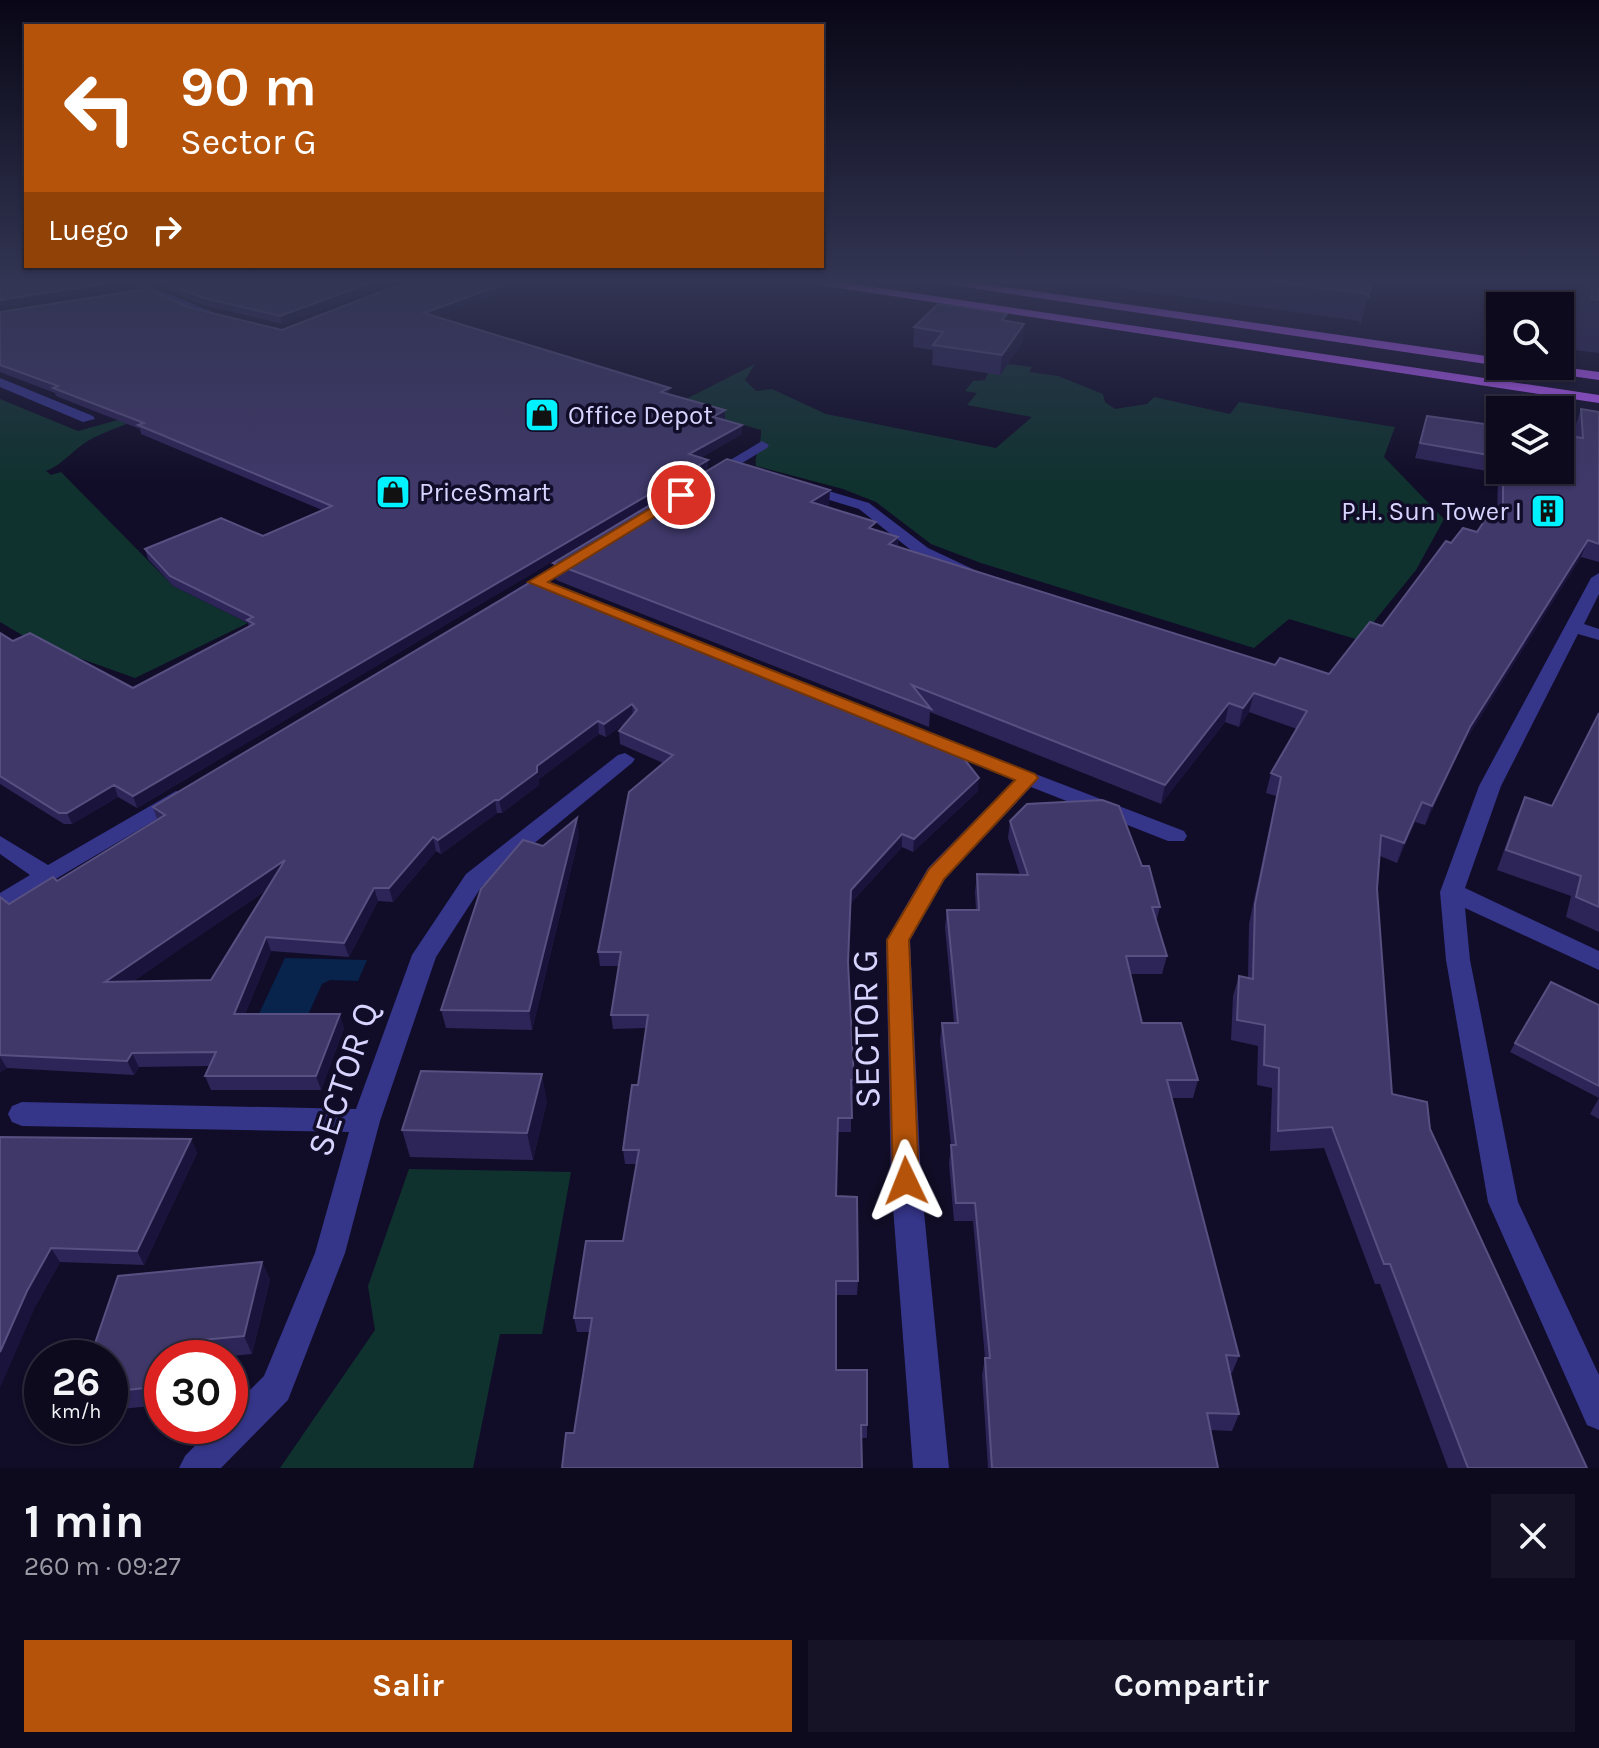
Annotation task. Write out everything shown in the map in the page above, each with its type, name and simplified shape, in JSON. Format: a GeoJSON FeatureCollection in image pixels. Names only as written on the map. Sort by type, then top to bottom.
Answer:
{"type":"FeatureCollection","features":[{"type":"Feature","properties":{"kind":"main road"},"geometry":{"type":"LineString","coordinates":[[1256,348],[1599,399]]}},
{"type":"Feature","properties":{"kind":"main road"},"geometry":{"type":"LineString","coordinates":[[1400,348],[1486,360]]}},
{"type":"Feature","properties":{"kind":"main road"},"geometry":{"type":"LineString","coordinates":[[1574,372],[1599,376]]}},
{"type":"Feature","properties":{"kind":"street"},"geometry":{"type":"LineString","coordinates":[[0,382],[88,419]]}},
{"type":"Feature","properties":{"kind":"street"},"geometry":{"type":"LineString","coordinates":[[703,481],[736,468],[762,445]]}},
{"type":"Feature","properties":{"kind":"street"},"geometry":{"type":"LineString","coordinates":[[789,483],[864,506],[922,551],[992,580]]}},
{"type":"Feature","properties":{"kind":"street"},"geometry":{"type":"LineString","coordinates":[[495,607],[600,543]]}},
{"type":"Feature","properties":{"kind":"street"},"geometry":{"type":"LineString","coordinates":[[1599,578],[1587,631],[1490,786],[1452,892],[1458,960],[1503,1202],[1599,1413]]}},
{"type":"Feature","properties":{"kind":"street"},"geometry":{"type":"LineString","coordinates":[[536,582],[565,594]]}},
{"type":"Feature","properties":{"kind":"street"},"geometry":{"type":"LineString","coordinates":[[912,732],[1176,836]]}},
{"type":"Feature","properties":{"kind":"street","name":"SECTOR Q"},"geometry":{"type":"LineString","coordinates":[[197,1468],[276,1388],[330,1253],[366,1121],[424,955],[474,880],[625,759]]}},
{"type":"Feature","properties":{"kind":"street","name":"SECTOR G"},"geometry":{"type":"LineString","coordinates":[[931,1468],[906,1181],[898,940],[936,874],[1028,778]]}},
{"type":"Feature","properties":{"kind":"street"},"geometry":{"type":"LineString","coordinates":[[0,904],[195,786]]}},
{"type":"Feature","properties":{"kind":"street"},"geometry":{"type":"LineString","coordinates":[[0,843],[46,875]]}},
{"type":"Feature","properties":{"kind":"street"},"geometry":{"type":"LineString","coordinates":[[1452,892],[1599,961]]}},
{"type":"Feature","properties":{"kind":"street"},"geometry":{"type":"LineString","coordinates":[[22,1114],[366,1121]]}},
{"type":"Feature","properties":{"kind":"green space"},"geometry":{"type":"Polygon","coordinates":[[[755,364],[745,380],[756,391],[772,389],[826,414],[996,448],[1032,417],[967,405],[977,393],[965,391],[973,381],[985,380],[988,373],[1000,375],[1007,364],[1032,367],[1029,372],[1058,376],[1103,394],[1105,402],[1115,409],[1147,404],[1154,397],[1230,414],[1239,402],[1395,427],[1384,457],[1444,519],[1416,570],[1359,640],[1289,619],[1254,648],[981,563],[931,544],[876,502],[843,489],[756,466],[761,430],[674,405],[755,364]]]}},
{"type":"Feature","properties":{"kind":"green space"},"geometry":{"type":"Polygon","coordinates":[[[208,395],[91,439],[46,471],[51,475],[61,472],[173,586],[248,623],[135,678],[34,642],[0,622],[0,399],[78,431],[208,395]]]}},
{"type":"Feature","properties":{"kind":"green space"},"geometry":{"type":"Polygon","coordinates":[[[409,1169],[571,1172],[542,1334],[500,1334],[473,1468],[280,1468],[375,1330],[368,1286],[409,1169]]]}},
{"type":"Feature","properties":{"kind":"water"},"geometry":{"type":"Polygon","coordinates":[[[285,958],[367,960],[358,981],[330,980],[322,984],[306,1019],[257,1018],[285,958]]]}},
{"type":"Feature","properties":{"kind":"building"},"geometry":{"type":"Polygon","coordinates":[[[0,348],[537,348],[670,388],[661,392],[725,410],[713,417],[742,425],[689,454],[708,460],[133,796],[114,785],[67,813],[59,813],[0,776],[0,633],[13,641],[30,633],[133,688],[254,624],[247,620],[253,617],[170,576],[145,549],[221,518],[263,536],[332,506],[138,425],[144,423],[53,388],[58,386],[0,365],[0,348]]]}},
{"type":"Feature","properties":{"kind":"building"},"geometry":{"type":"Polygon","coordinates":[[[950,348],[1007,348],[1002,355],[950,348]]]}},
{"type":"Feature","properties":{"kind":"building"},"geometry":{"type":"Polygon","coordinates":[[[1581,409],[1599,412],[1599,544],[1588,540],[1470,727],[1432,806],[1422,802],[1404,843],[1381,835],[1377,889],[1392,1094],[1427,1102],[1430,1129],[1587,1468],[1468,1468],[1390,1264],[1384,1264],[1332,1127],[1278,1131],[1279,1068],[1264,1065],[1265,1025],[1237,1020],[1239,976],[1253,979],[1255,904],[1281,777],[1271,773],[1307,711],[1254,693],[1243,708],[1229,703],[1165,785],[912,685],[931,709],[553,563],[727,459],[830,490],[811,502],[876,522],[869,528],[898,537],[889,544],[1275,665],[1280,658],[1329,674],[1370,622],[1382,626],[1446,541],[1451,543],[1463,528],[1477,532],[1487,517],[1503,522],[1503,484],[1574,484],[1574,437],[1583,438],[1581,409]]]}},
{"type":"Feature","properties":{"kind":"building"},"geometry":{"type":"Polygon","coordinates":[[[1427,416],[1486,424],[1486,455],[1420,443],[1427,416]]]}},
{"type":"Feature","properties":{"kind":"building"},"geometry":{"type":"Polygon","coordinates":[[[536,579],[954,746],[979,778],[914,839],[902,834],[851,890],[848,962],[854,1080],[851,1080],[852,1118],[838,1118],[836,1196],[857,1197],[858,1281],[836,1281],[836,1370],[867,1370],[867,1425],[861,1425],[862,1468],[562,1468],[566,1433],[574,1433],[592,1318],[574,1318],[586,1241],[623,1241],[639,1150],[623,1150],[632,1085],[638,1085],[648,1015],[611,1015],[621,952],[598,952],[629,792],[673,755],[619,731],[637,710],[632,704],[604,724],[598,721],[537,766],[537,772],[499,800],[438,840],[433,837],[389,888],[374,888],[344,943],[266,937],[234,1014],[340,1014],[316,1076],[205,1076],[216,1052],[132,1053],[127,1061],[0,1055],[0,897],[9,904],[53,877],[57,881],[165,815],[153,807],[536,579]],[[285,860],[105,982],[211,980],[285,860]]]}},
{"type":"Feature","properties":{"kind":"building"},"geometry":{"type":"Polygon","coordinates":[[[1599,713],[1599,907],[1576,897],[1581,876],[1506,850],[1525,797],[1552,806],[1599,713]]]}},
{"type":"Feature","properties":{"kind":"building"},"geometry":{"type":"Polygon","coordinates":[[[1102,800],[1119,806],[1142,866],[1149,866],[1160,907],[1152,907],[1167,956],[1126,956],[1142,1023],[1181,1023],[1198,1080],[1167,1080],[1239,1356],[1226,1355],[1239,1414],[1207,1413],[1218,1468],[992,1468],[985,1358],[990,1358],[975,1203],[956,1203],[951,1145],[956,1145],[942,1023],[958,1023],[947,910],[979,910],[977,874],[1028,875],[1010,821],[1027,804],[1102,800]]]}},
{"type":"Feature","properties":{"kind":"building"},"geometry":{"type":"Polygon","coordinates":[[[577,818],[529,1011],[441,1010],[481,889],[523,840],[543,846],[577,818]]]}},
{"type":"Feature","properties":{"kind":"building"},"geometry":{"type":"Polygon","coordinates":[[[1551,982],[1599,1005],[1599,1086],[1515,1043],[1551,982]]]}},
{"type":"Feature","properties":{"kind":"building"},"geometry":{"type":"Polygon","coordinates":[[[421,1071],[542,1074],[527,1133],[402,1130],[421,1071]]]}},
{"type":"Feature","properties":{"kind":"building"},"geometry":{"type":"Polygon","coordinates":[[[0,1137],[191,1139],[137,1251],[51,1248],[27,1291],[0,1352],[0,1137]]]}},
{"type":"Feature","properties":{"kind":"building"},"geometry":{"type":"Polygon","coordinates":[[[262,1262],[244,1336],[144,1340],[144,1388],[128,1390],[128,1340],[96,1340],[118,1276],[262,1262]]]}},
{"type":"Feature","properties":{"kind":"place","name":"Office Depot"},"geometry":{"type":"Point","coordinates":[542,415]}},
{"type":"Feature","properties":{"kind":"place","name":"PriceSmart"},"geometry":{"type":"Point","coordinates":[393,492]}},
{"type":"Feature","properties":{"kind":"place","name":"P.H. Sun Tower I"},"geometry":{"type":"Point","coordinates":[1548,511]}},
{"type":"Feature","properties":{"kind":"route"},"geometry":{"type":"LineString","coordinates":[[681,495],[536,582],[1028,778],[936,874],[898,940],[906,1181]]}}]}
